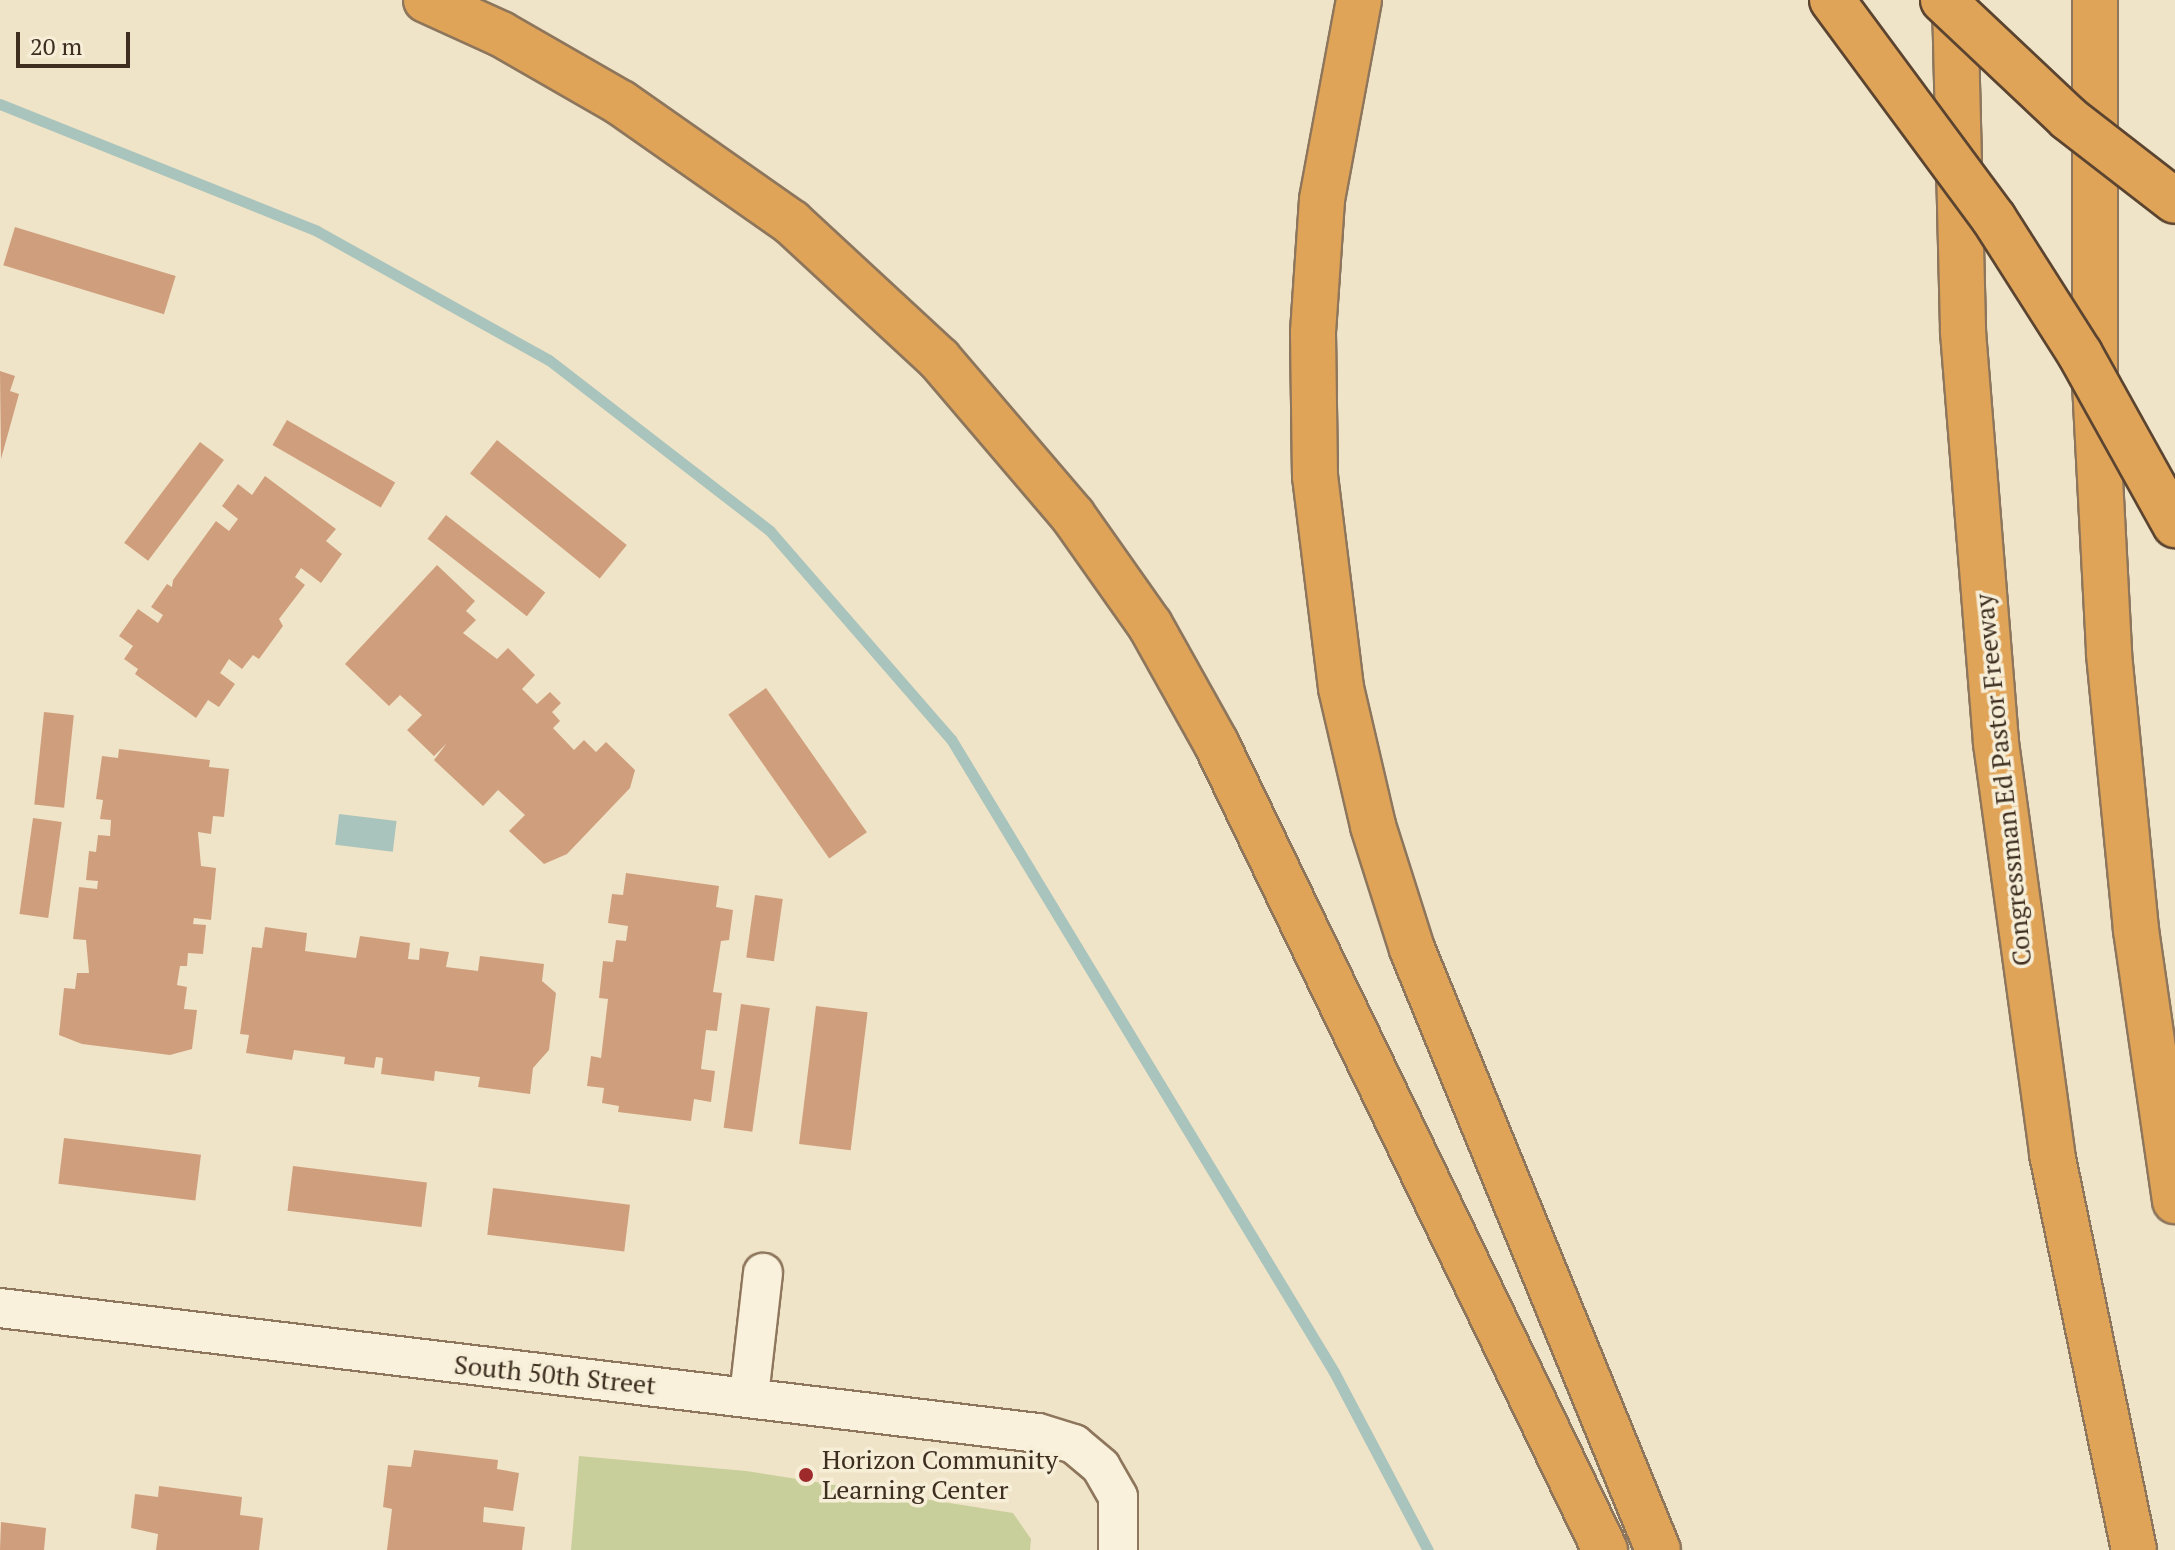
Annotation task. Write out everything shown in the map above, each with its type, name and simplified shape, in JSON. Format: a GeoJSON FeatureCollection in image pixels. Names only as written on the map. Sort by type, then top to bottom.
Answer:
{"type":"FeatureCollection","features":[{"type":"Feature","properties":{"kind":"highway"},"geometry":{"type":"LineString","coordinates":[[426,0],[501,34],[621,103],[791,222],[939,359],[1073,516],[1150,625],[1216,743],[1605,1550]]}},
{"type":"Feature","properties":{"kind":"highway"},"geometry":{"type":"LineString","coordinates":[[1359,0],[1322,200],[1313,333],[1315,476],[1341,688],[1373,826],[1412,949],[1658,1550]]}},
{"type":"Feature","properties":{"kind":"highway"},"geometry":{"type":"LineString","coordinates":[[1832,0],[1994,219],[2080,354],[2175,525]]}},
{"type":"Feature","properties":{"kind":"highway"},"geometry":{"type":"LineString","coordinates":[[1943,0],[2068,118],[2175,201]]}},
{"type":"Feature","properties":{"kind":"highway","name":"Congressman Ed Pastor Freeway"},"geometry":{"type":"LineString","coordinates":[[1955,0],[1958,218],[1970,454],[2012,884],[2074,1274],[2134,1550]]}},
{"type":"Feature","properties":{"kind":"highway"},"geometry":{"type":"LineString","coordinates":[[2095,0],[2095,383],[2109,654],[2136,930],[2175,1201]]}},
{"type":"Feature","properties":{"kind":"street"},"geometry":{"type":"LineString","coordinates":[[749,1396],[763,1273]]}},
{"type":"Feature","properties":{"kind":"street","name":"South 50th Street"},"geometry":{"type":"LineString","coordinates":[[0,1308],[1038,1433],[1074,1444],[1101,1467],[1118,1497],[1118,1550]]}},
{"type":"Feature","properties":{"kind":"green space"},"geometry":{"type":"Polygon","coordinates":[[[579,1456],[746,1471],[1013,1513],[1031,1539],[1030,1550],[571,1550],[579,1456]]]}},
{"type":"Feature","properties":{"kind":"water"},"geometry":{"type":"Polygon","coordinates":[[[339,814],[397,821],[393,852],[335,845],[339,814]]]}},
{"type":"Feature","properties":{"kind":"building"},"geometry":{"type":"Polygon","coordinates":[[[15,227],[176,276],[164,314],[3,265],[15,227]]]}},
{"type":"Feature","properties":{"kind":"building"},"geometry":{"type":"Polygon","coordinates":[[[0,371],[15,376],[10,391],[19,394],[1,459],[0,371]]]}},
{"type":"Feature","properties":{"kind":"building"},"geometry":{"type":"Polygon","coordinates":[[[287,420],[395,482],[381,508],[272,445],[287,420]]]}},
{"type":"Feature","properties":{"kind":"building"},"geometry":{"type":"Polygon","coordinates":[[[497,440],[627,545],[600,579],[470,473],[497,440]]]}},
{"type":"Feature","properties":{"kind":"building"},"geometry":{"type":"Polygon","coordinates":[[[200,442],[224,460],[148,561],[124,543],[200,442]]]}},
{"type":"Feature","properties":{"kind":"building"},"geometry":{"type":"Polygon","coordinates":[[[265,476],[336,529],[326,541],[342,554],[321,583],[301,568],[295,577],[305,585],[279,619],[283,626],[259,659],[253,655],[242,669],[229,659],[220,673],[235,684],[219,707],[208,700],[196,718],[135,674],[138,669],[124,659],[133,646],[119,636],[138,609],[158,623],[163,615],[151,607],[167,584],[172,587],[173,580],[216,521],[229,531],[238,519],[222,506],[238,484],[252,495],[265,476]]]}},
{"type":"Feature","properties":{"kind":"building"},"geometry":{"type":"Polygon","coordinates":[[[446,515],[545,593],[527,616],[428,539],[446,515]]]}},
{"type":"Feature","properties":{"kind":"building"},"geometry":{"type":"Polygon","coordinates":[[[437,565],[475,601],[466,611],[476,620],[463,633],[497,659],[508,648],[535,675],[522,689],[537,704],[550,692],[561,703],[552,712],[560,721],[553,728],[574,750],[584,740],[596,752],[606,742],[635,770],[630,788],[567,854],[544,864],[509,831],[525,815],[498,790],[483,806],[434,760],[447,743],[434,756],[407,730],[422,715],[400,695],[389,706],[345,664],[437,565]]]}},
{"type":"Feature","properties":{"kind":"building"},"geometry":{"type":"Polygon","coordinates":[[[766,688],[867,832],[829,859],[728,714],[766,688]]]}},
{"type":"Feature","properties":{"kind":"building"},"geometry":{"type":"Polygon","coordinates":[[[44,712],[74,715],[64,808],[34,804],[44,712]]]}},
{"type":"Feature","properties":{"kind":"building"},"geometry":{"type":"Polygon","coordinates":[[[119,749],[210,760],[209,767],[229,769],[224,817],[213,816],[211,834],[198,832],[201,866],[216,868],[211,920],[194,918],[193,924],[206,925],[203,954],[188,953],[187,966],[180,966],[177,985],[187,987],[184,1009],[197,1010],[192,1049],[170,1055],[82,1044],[59,1035],[64,988],[75,989],[77,973],[89,973],[86,940],[73,939],[79,887],[97,889],[98,881],[86,880],[89,851],[96,852],[98,835],[110,836],[111,820],[100,819],[103,800],[96,799],[102,756],[118,758],[119,749]]]}},
{"type":"Feature","properties":{"kind":"building"},"geometry":{"type":"Polygon","coordinates":[[[33,818],[62,822],[48,918],[20,914],[33,818]]]}},
{"type":"Feature","properties":{"kind":"building"},"geometry":{"type":"Polygon","coordinates":[[[626,873],[719,886],[716,907],[733,910],[729,940],[721,941],[713,992],[722,993],[717,1031],[706,1030],[701,1069],[715,1071],[711,1102],[694,1099],[691,1121],[618,1112],[619,1106],[602,1103],[604,1088],[587,1086],[591,1056],[601,1058],[608,999],[599,998],[603,961],[613,962],[616,940],[626,941],[628,926],[608,923],[612,894],[623,895],[626,873]]]}},
{"type":"Feature","properties":{"kind":"building"},"geometry":{"type":"Polygon","coordinates":[[[755,895],[783,899],[774,961],[746,957],[755,895]]]}},
{"type":"Feature","properties":{"kind":"building"},"geometry":{"type":"Polygon","coordinates":[[[265,927],[307,933],[305,951],[356,958],[360,936],[410,943],[408,959],[419,960],[420,948],[449,952],[446,967],[478,971],[480,956],[544,964],[542,981],[556,993],[549,1050],[533,1068],[530,1094],[478,1087],[480,1077],[435,1071],[434,1081],[381,1074],[383,1058],[376,1057],[374,1068],[344,1064],[345,1057],[294,1050],[292,1060],[246,1053],[249,1035],[240,1034],[252,947],[262,948],[265,927]]]}},
{"type":"Feature","properties":{"kind":"building"},"geometry":{"type":"Polygon","coordinates":[[[741,1004],[770,1008],[752,1132],[724,1128],[741,1004]]]}},
{"type":"Feature","properties":{"kind":"building"},"geometry":{"type":"Polygon","coordinates":[[[816,1006],[868,1012],[851,1150],[799,1144],[816,1006]]]}},
{"type":"Feature","properties":{"kind":"building"},"geometry":{"type":"Polygon","coordinates":[[[64,1138],[201,1155],[195,1200],[58,1184],[64,1138]]]}},
{"type":"Feature","properties":{"kind":"building"},"geometry":{"type":"Polygon","coordinates":[[[293,1166],[427,1182],[422,1227],[288,1211],[293,1166]]]}},
{"type":"Feature","properties":{"kind":"building"},"geometry":{"type":"Polygon","coordinates":[[[493,1188],[630,1205],[624,1251],[487,1235],[493,1188]]]}},
{"type":"Feature","properties":{"kind":"building"},"geometry":{"type":"Polygon","coordinates":[[[414,1450],[498,1460],[497,1469],[519,1473],[513,1511],[484,1507],[483,1522],[525,1527],[522,1550],[387,1550],[392,1509],[383,1507],[388,1465],[411,1467],[414,1450]]]}},
{"type":"Feature","properties":{"kind":"building"},"geometry":{"type":"Polygon","coordinates":[[[159,1486],[242,1497],[240,1515],[263,1518],[259,1550],[156,1550],[158,1534],[131,1528],[135,1494],[158,1497],[159,1486]]]}},
{"type":"Feature","properties":{"kind":"building"},"geometry":{"type":"Polygon","coordinates":[[[1,1522],[46,1528],[44,1550],[0,1550],[1,1522]]]}},
{"type":"Feature","properties":{"kind":"waterway"},"geometry":{"type":"LineString","coordinates":[[0,104],[317,231],[549,360],[770,531],[951,739],[1334,1372],[1428,1550]]}},
{"type":"Feature","properties":{"kind":"place","name":"Horizon Community Learning Center"},"geometry":{"type":"Point","coordinates":[806,1475]}}]}
